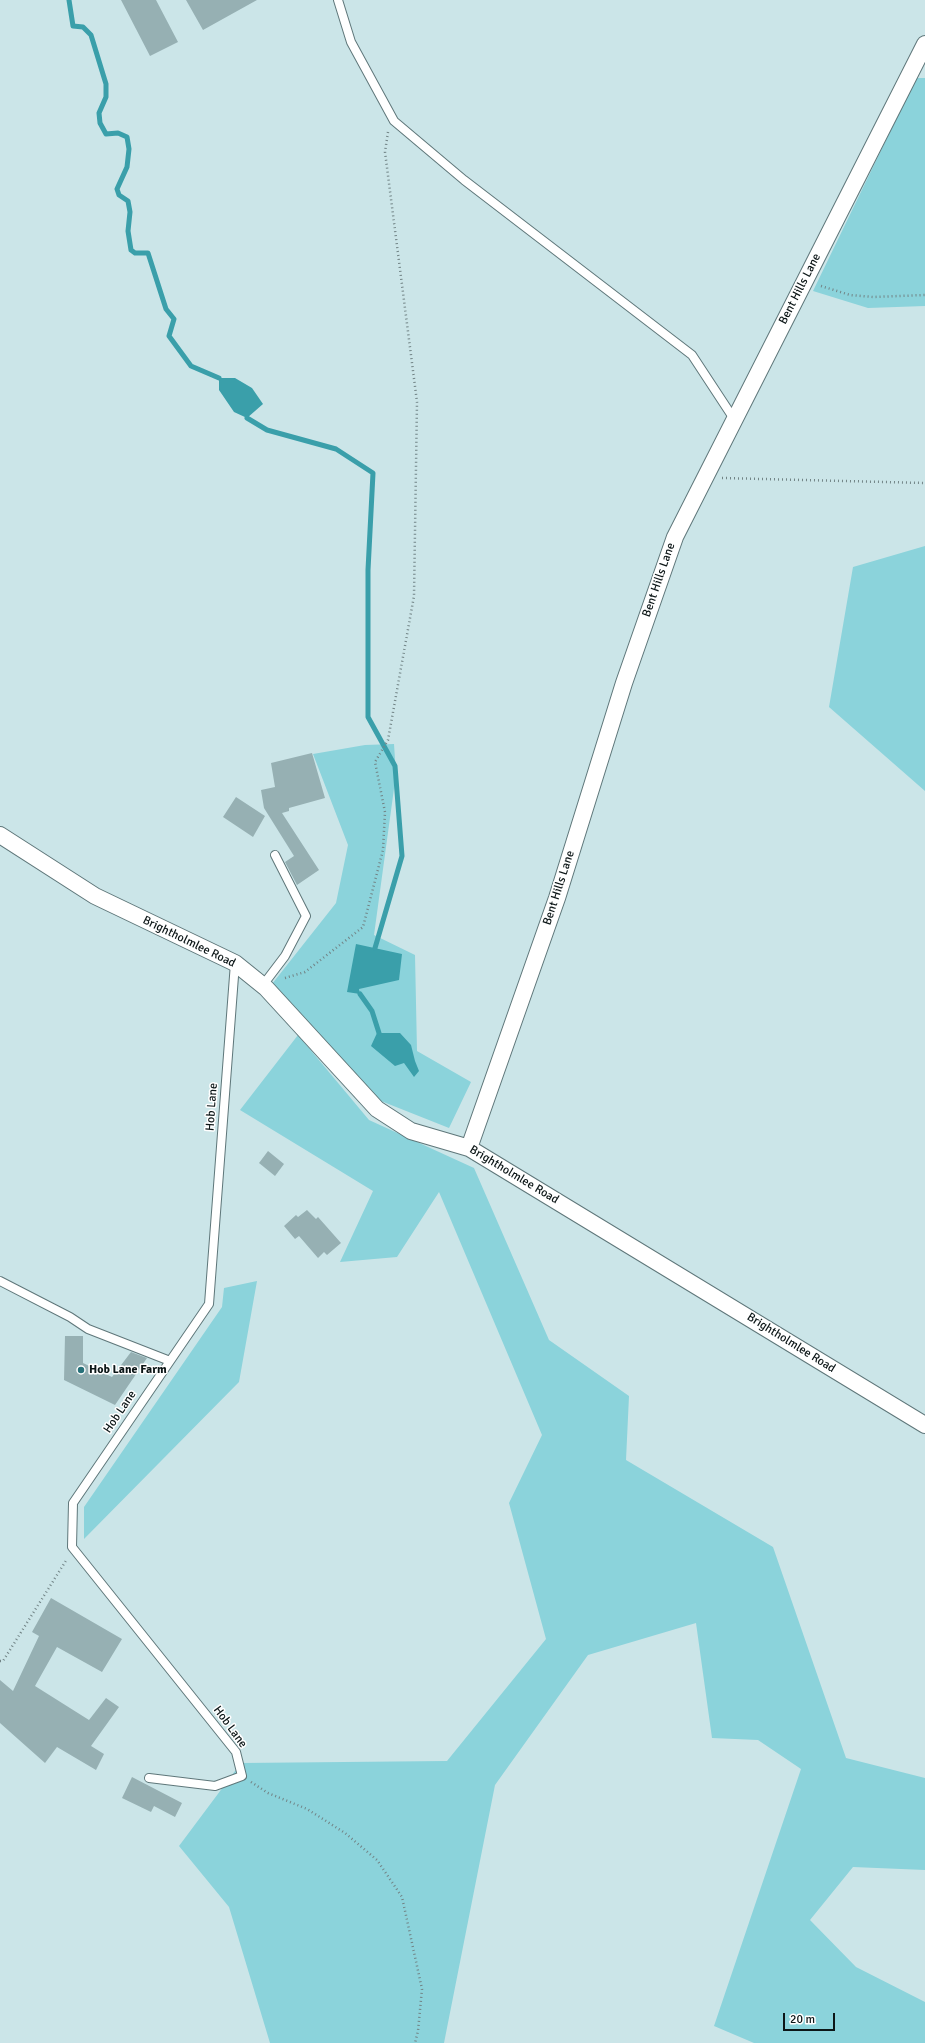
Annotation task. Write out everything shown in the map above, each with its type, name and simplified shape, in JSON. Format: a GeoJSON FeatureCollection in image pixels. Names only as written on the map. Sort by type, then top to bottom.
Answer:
{"type":"FeatureCollection","features":[{"type":"Feature","properties":{"kind":"street","name":"Bent Hills Lane"},"geometry":{"type":"LineString","coordinates":[[469,1148],[557,898],[624,683],[674,537],[925,44]]}},
{"type":"Feature","properties":{"kind":"street","name":"Brightholmlee Road"},"geometry":{"type":"LineString","coordinates":[[0,835],[95,896],[235,963],[266,988],[377,1109],[411,1131],[469,1148],[925,1425]]}},
{"type":"Feature","properties":{"kind":"lane"},"geometry":{"type":"LineString","coordinates":[[338,0],[351,42],[394,121],[464,180],[692,355],[734,419]]}},
{"type":"Feature","properties":{"kind":"lane"},"geometry":{"type":"LineString","coordinates":[[266,988],[306,916],[275,855]]}},
{"type":"Feature","properties":{"kind":"lane","name":"Hob Lane"},"geometry":{"type":"LineString","coordinates":[[235,963],[209,1304],[73,1503],[72,1547],[236,1752],[242,1776]]}},
{"type":"Feature","properties":{"kind":"lane"},"geometry":{"type":"LineString","coordinates":[[0,1282],[70,1317],[88,1329],[170,1361]]}},
{"type":"Feature","properties":{"kind":"lane"},"geometry":{"type":"LineString","coordinates":[[150,1778],[215,1786],[242,1776]]}},
{"type":"Feature","properties":{"kind":"path"},"geometry":{"type":"LineString","coordinates":[[266,988],[272,982],[305,972],[363,927],[382,850],[385,812],[376,762],[388,740],[414,596],[417,402],[385,152],[388,128],[394,121]]}},
{"type":"Feature","properties":{"kind":"path"},"geometry":{"type":"LineString","coordinates":[[801,287],[816,284],[850,295],[873,297],[925,295]]}},
{"type":"Feature","properties":{"kind":"path"},"geometry":{"type":"LineString","coordinates":[[706,474],[728,479],[925,483]]}},
{"type":"Feature","properties":{"kind":"path"},"geometry":{"type":"LineString","coordinates":[[0,1661],[3,1661],[65,1561],[74,1550]]}},
{"type":"Feature","properties":{"kind":"path"},"geometry":{"type":"LineString","coordinates":[[242,1776],[268,1793],[307,1809],[345,1833],[377,1860],[402,1897],[422,1989],[418,2031],[415,2043]]}},
{"type":"Feature","properties":{"kind":"shaded area"},"geometry":{"type":"Polygon","coordinates":[[[916,78],[925,78],[925,306],[868,308],[813,291],[916,78]]]}},
{"type":"Feature","properties":{"kind":"shaded area"},"geometry":{"type":"Polygon","coordinates":[[[219,378],[235,378],[252,388],[263,404],[247,418],[234,412],[219,390],[219,378]]]}},
{"type":"Feature","properties":{"kind":"shaded area"},"geometry":{"type":"Polygon","coordinates":[[[925,546],[925,791],[829,707],[853,567],[925,546]]]}},
{"type":"Feature","properties":{"kind":"shaded area"},"geometry":{"type":"Polygon","coordinates":[[[394,744],[396,774],[374,935],[415,955],[417,1051],[471,1082],[449,1128],[381,1101],[272,984],[336,903],[348,845],[313,754],[365,745],[394,744]]]}},
{"type":"Feature","properties":{"kind":"shaded area"},"geometry":{"type":"Polygon","coordinates":[[[356,944],[402,954],[399,980],[359,989],[360,994],[347,992],[356,944]]]}},
{"type":"Feature","properties":{"kind":"shaded area"},"geometry":{"type":"Polygon","coordinates":[[[377,1033],[400,1033],[411,1045],[419,1071],[414,1077],[404,1063],[395,1066],[371,1046],[377,1033]]]}},
{"type":"Feature","properties":{"kind":"shaded area"},"geometry":{"type":"Polygon","coordinates":[[[298,1035],[369,1120],[474,1168],[549,1340],[629,1396],[626,1460],[773,1547],[846,1758],[925,1778],[925,1870],[853,1867],[810,1920],[856,1967],[925,2002],[925,2043],[754,2043],[714,2026],[801,1769],[758,1740],[712,1738],[696,1623],[588,1655],[495,1785],[444,2043],[270,2043],[229,1907],[179,1846],[241,1763],[447,1761],[546,1639],[509,1503],[542,1435],[439,1192],[397,1257],[340,1262],[373,1191],[240,1110],[298,1035]]]}},
{"type":"Feature","properties":{"kind":"shaded area"},"geometry":{"type":"Polygon","coordinates":[[[257,1281],[239,1382],[84,1539],[84,1507],[222,1307],[224,1288],[257,1281]]]}},
{"type":"Feature","properties":{"kind":"building"},"geometry":{"type":"Polygon","coordinates":[[[121,0],[156,0],[178,42],[150,56],[121,0]]]}},
{"type":"Feature","properties":{"kind":"building"},"geometry":{"type":"Polygon","coordinates":[[[186,0],[257,0],[203,30],[186,0]]]}},
{"type":"Feature","properties":{"kind":"building"},"geometry":{"type":"Polygon","coordinates":[[[312,753],[325,798],[289,808],[289,811],[282,813],[319,870],[297,885],[285,862],[294,856],[264,808],[261,790],[275,787],[271,763],[312,753]]]}},
{"type":"Feature","properties":{"kind":"building"},"geometry":{"type":"Polygon","coordinates":[[[236,797],[265,816],[253,837],[223,817],[236,797]]]}},
{"type":"Feature","properties":{"kind":"building"},"geometry":{"type":"Polygon","coordinates":[[[268,1151],[284,1164],[275,1176],[259,1163],[268,1151]]]}},
{"type":"Feature","properties":{"kind":"building"},"geometry":{"type":"Polygon","coordinates":[[[307,1210],[316,1219],[318,1217],[341,1243],[327,1255],[324,1252],[318,1258],[299,1236],[295,1239],[284,1226],[296,1215],[298,1217],[307,1210]]]}},
{"type":"Feature","properties":{"kind":"building","name":"Hob Lane Farm"},"geometry":{"type":"Polygon","coordinates":[[[65,1336],[83,1336],[83,1363],[112,1377],[131,1352],[147,1358],[115,1405],[64,1380],[65,1336]]]}},
{"type":"Feature","properties":{"kind":"building"},"geometry":{"type":"Polygon","coordinates":[[[51,1598],[122,1639],[102,1672],[57,1647],[35,1686],[89,1720],[106,1698],[119,1707],[91,1746],[104,1754],[96,1770],[57,1747],[45,1763],[0,1723],[0,1680],[13,1691],[39,1636],[32,1632],[51,1598]]]}},
{"type":"Feature","properties":{"kind":"building"},"geometry":{"type":"Polygon","coordinates":[[[132,1777],[182,1803],[175,1817],[154,1806],[151,1812],[122,1798],[132,1777]]]}},
{"type":"Feature","properties":{"kind":"waterway"},"geometry":{"type":"LineString","coordinates":[[69,0],[73,26],[83,27],[91,35],[106,84],[106,97],[99,113],[100,123],[106,134],[118,133],[127,137],[129,149],[127,167],[117,189],[119,195],[128,201],[130,212],[128,231],[131,250],[135,253],[148,253],[166,309],[174,319],[169,336],[191,366],[219,378]]}},
{"type":"Feature","properties":{"kind":"waterway"},"geometry":{"type":"LineString","coordinates":[[247,418],[267,430],[336,449],[373,473],[368,570],[368,717],[395,766],[402,856],[375,948]]}},
{"type":"Feature","properties":{"kind":"waterway"},"geometry":{"type":"LineString","coordinates":[[360,994],[372,1011],[379,1033]]}},
{"type":"Feature","properties":{"kind":"place","name":"Hob Lane Farm"},"geometry":{"type":"Point","coordinates":[81,1370]}}]}
